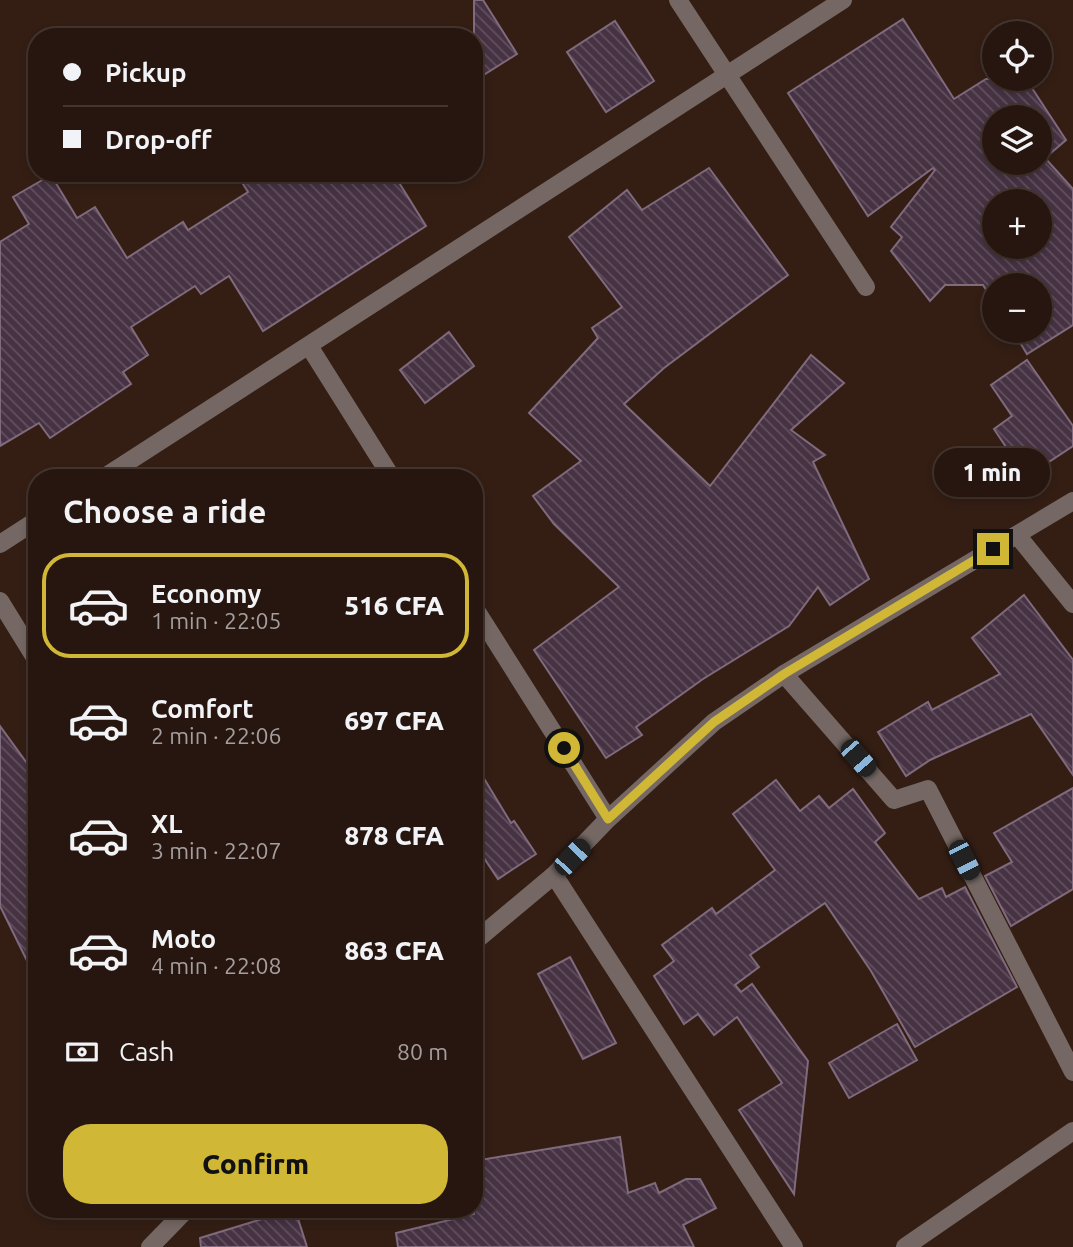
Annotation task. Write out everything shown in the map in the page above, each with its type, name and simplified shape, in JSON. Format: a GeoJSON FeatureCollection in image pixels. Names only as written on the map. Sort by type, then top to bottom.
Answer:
{"type":"FeatureCollection","features":[{"type":"Feature","properties":{"kind":"street"},"geometry":{"type":"LineString","coordinates":[[678,0],[866,287]]}},
{"type":"Feature","properties":{"kind":"street"},"geometry":{"type":"LineString","coordinates":[[117,469],[843,0]]}},
{"type":"Feature","properties":{"kind":"street"},"geometry":{"type":"LineString","coordinates":[[309,346],[386,469]]}},
{"type":"Feature","properties":{"kind":"street"},"geometry":{"type":"LineString","coordinates":[[483,935],[554,876],[608,819],[714,722],[784,674],[1073,501]]}},
{"type":"Feature","properties":{"kind":"street"},"geometry":{"type":"LineString","coordinates":[[0,544],[28,526]]}},
{"type":"Feature","properties":{"kind":"street"},"geometry":{"type":"LineString","coordinates":[[1017,535],[1073,604]]}},
{"type":"Feature","properties":{"kind":"street"},"geometry":{"type":"LineString","coordinates":[[0,601],[28,646]]}},
{"type":"Feature","properties":{"kind":"street"},"geometry":{"type":"LineString","coordinates":[[483,621],[608,819]]}},
{"type":"Feature","properties":{"kind":"street"},"geometry":{"type":"LineString","coordinates":[[784,674],[894,800],[928,789],[1073,1072]]}},
{"type":"Feature","properties":{"kind":"street"},"geometry":{"type":"LineString","coordinates":[[554,876],[794,1247]]}},
{"type":"Feature","properties":{"kind":"street"},"geometry":{"type":"LineString","coordinates":[[905,1247],[1073,1131]]}},
{"type":"Feature","properties":{"kind":"street"},"geometry":{"type":"LineString","coordinates":[[153,1246],[179,1218]]}},
{"type":"Feature","properties":{"kind":"building"},"geometry":{"type":"Polygon","coordinates":[[[474,0],[483,0],[517,54],[483,75],[483,28],[474,28],[474,0]]]}},
{"type":"Feature","properties":{"kind":"building"},"geometry":{"type":"Polygon","coordinates":[[[903,19],[954,99],[982,82],[982,91],[1034,91],[1043,105],[982,105],[982,175],[1052,175],[1052,166],[1073,189],[1073,325],[1052,338],[1052,273],[982,273],[982,285],[945,285],[930,301],[891,251],[902,237],[891,227],[935,170],[933,168],[868,216],[788,93],[903,19]]]}},
{"type":"Feature","properties":{"kind":"building"},"geometry":{"type":"Polygon","coordinates":[[[615,21],[654,81],[606,112],[567,52],[615,21]]]}},
{"type":"Feature","properties":{"kind":"building"},"geometry":{"type":"Polygon","coordinates":[[[1052,119],[1066,140],[1052,152],[1052,119]]]}},
{"type":"Feature","properties":{"kind":"building"},"geometry":{"type":"Polygon","coordinates":[[[709,168],[788,275],[664,368],[624,404],[710,486],[811,355],[844,383],[791,430],[825,455],[813,462],[869,579],[830,605],[818,587],[789,626],[703,679],[636,727],[642,735],[606,758],[534,650],[619,587],[554,524],[533,496],[581,461],[529,413],[598,338],[592,328],[622,307],[569,237],[627,190],[642,210],[709,168]]]}},
{"type":"Feature","properties":{"kind":"building"},"geometry":{"type":"Polygon","coordinates":[[[39,182],[55,182],[77,218],[95,207],[127,258],[183,222],[188,230],[248,192],[242,182],[399,182],[426,226],[263,331],[229,276],[201,294],[195,286],[131,327],[148,355],[123,372],[131,384],[50,438],[39,423],[0,446],[0,242],[29,224],[13,197],[39,182]]]}},
{"type":"Feature","properties":{"kind":"building"},"geometry":{"type":"Polygon","coordinates":[[[449,332],[474,366],[425,403],[400,370],[449,332]]]}},
{"type":"Feature","properties":{"kind":"building"},"geometry":{"type":"Polygon","coordinates":[[[1020,343],[1044,343],[1027,354],[1020,343]]]}},
{"type":"Feature","properties":{"kind":"building"},"geometry":{"type":"Polygon","coordinates":[[[1027,360],[1073,426],[1073,446],[1026,477],[994,429],[1012,416],[991,385],[1027,360]]]}},
{"type":"Feature","properties":{"kind":"building"},"geometry":{"type":"Polygon","coordinates":[[[1024,595],[1073,660],[1073,775],[1031,714],[930,760],[906,776],[878,732],[928,702],[932,710],[1000,674],[972,638],[1024,595]]]}},
{"type":"Feature","properties":{"kind":"building"},"geometry":{"type":"Polygon","coordinates":[[[0,726],[28,765],[28,963],[0,906],[0,726]]]}},
{"type":"Feature","properties":{"kind":"building"},"geometry":{"type":"Polygon","coordinates":[[[483,777],[511,823],[514,821],[536,854],[498,879],[483,856],[483,777]]]}},
{"type":"Feature","properties":{"kind":"building"},"geometry":{"type":"Polygon","coordinates":[[[776,780],[800,811],[819,796],[829,808],[853,789],[885,833],[875,842],[919,899],[942,888],[946,897],[965,887],[1017,987],[915,1047],[871,971],[825,903],[750,955],[759,967],[735,985],[741,992],[752,984],[808,1061],[794,1194],[739,1110],[782,1083],[737,1017],[714,1035],[698,1014],[684,1024],[654,976],[674,961],[662,945],[712,908],[716,914],[775,870],[733,814],[776,780]]]}},
{"type":"Feature","properties":{"kind":"building"},"geometry":{"type":"Polygon","coordinates":[[[1073,788],[1073,889],[1011,926],[985,876],[1012,862],[994,833],[1073,788]]]}},
{"type":"Feature","properties":{"kind":"building"},"geometry":{"type":"Polygon","coordinates":[[[570,957],[616,1043],[583,1059],[538,974],[570,957]]]}},
{"type":"Feature","properties":{"kind":"building"},"geometry":{"type":"Polygon","coordinates":[[[897,1024],[917,1060],[849,1098],[829,1063],[897,1024]]]}},
{"type":"Feature","properties":{"kind":"building"},"geometry":{"type":"Polygon","coordinates":[[[620,1137],[628,1193],[655,1183],[659,1193],[686,1179],[700,1179],[716,1208],[683,1225],[694,1247],[398,1247],[396,1233],[458,1218],[483,1218],[483,1160],[620,1137]]]}},
{"type":"Feature","properties":{"kind":"building"},"geometry":{"type":"Polygon","coordinates":[[[266,1218],[298,1218],[307,1247],[201,1247],[200,1238],[266,1218]]]}},
{"type":"Feature","properties":{"kind":"route"},"geometry":{"type":"LineString","coordinates":[[564,748],[608,819],[714,722],[784,674],[993,549]]}}]}
